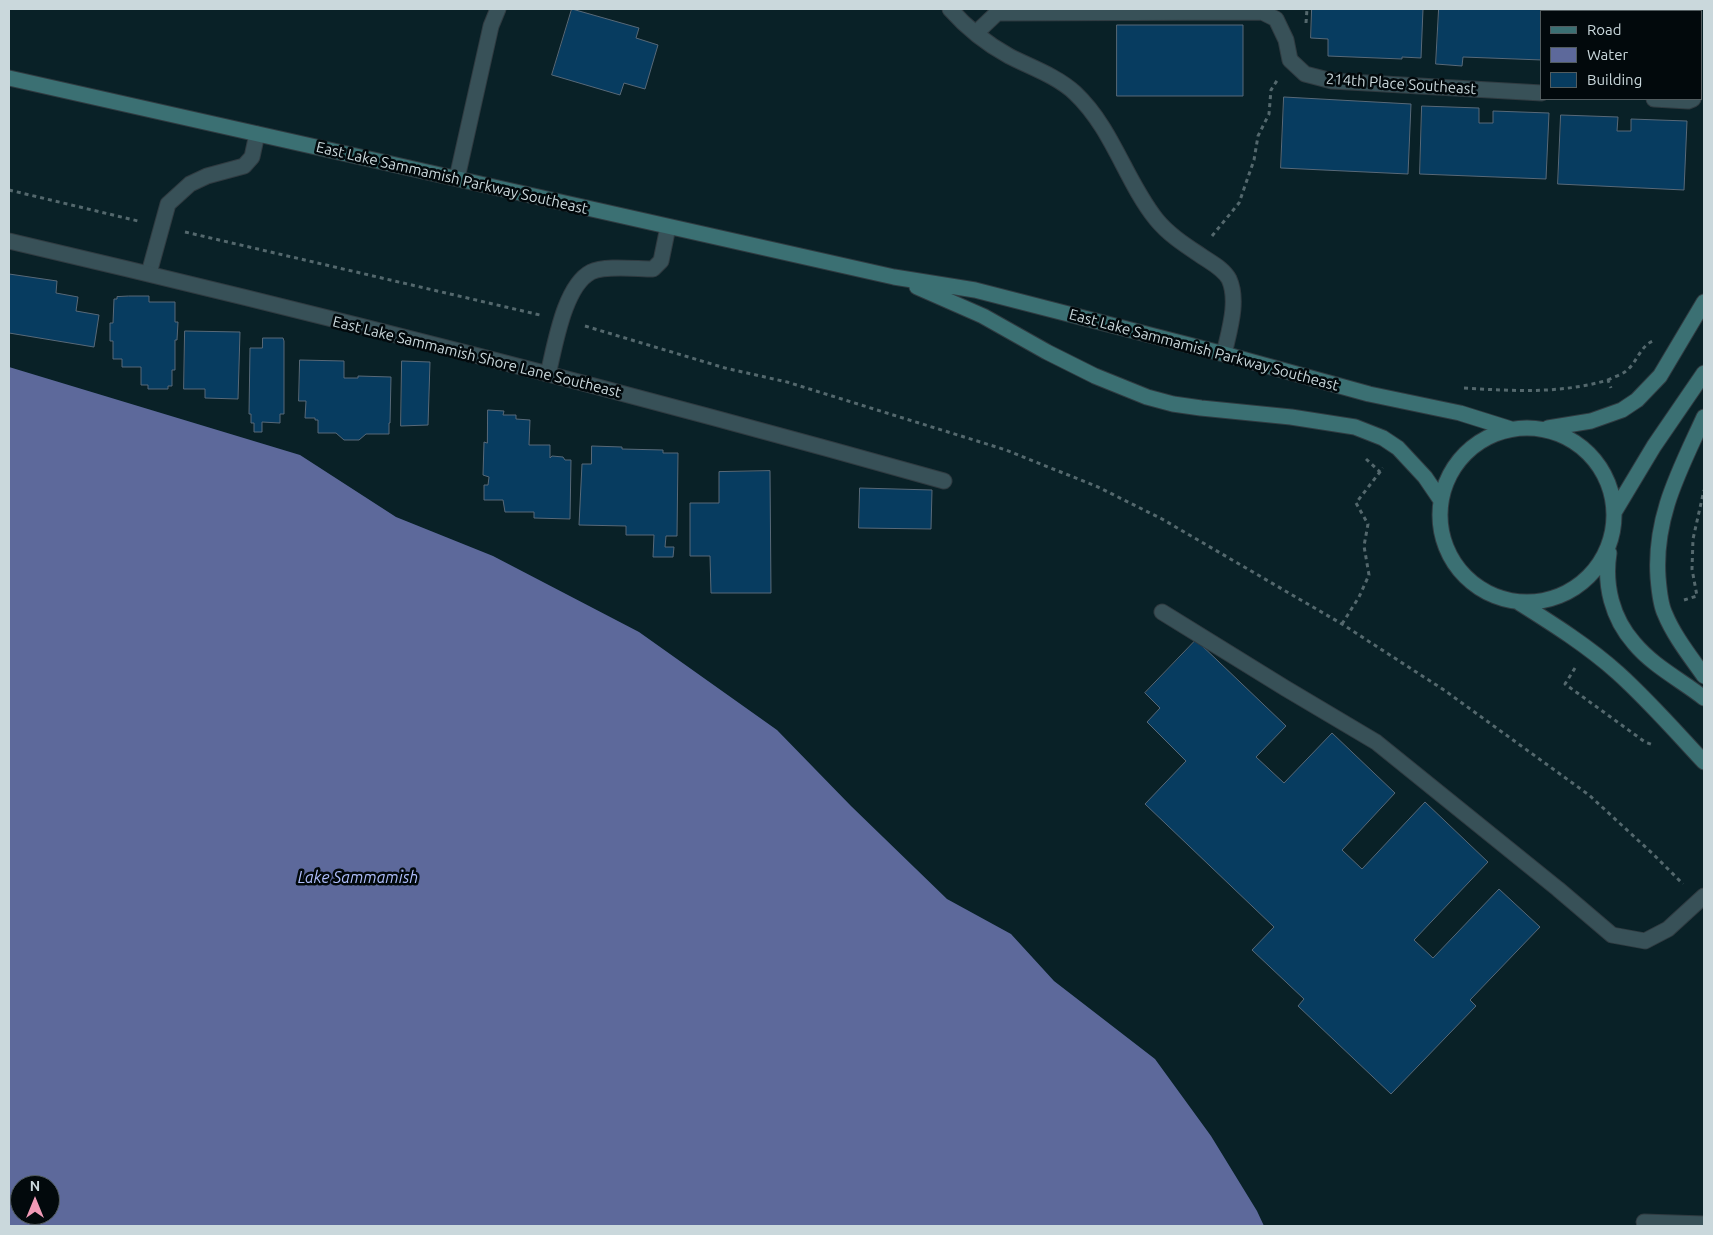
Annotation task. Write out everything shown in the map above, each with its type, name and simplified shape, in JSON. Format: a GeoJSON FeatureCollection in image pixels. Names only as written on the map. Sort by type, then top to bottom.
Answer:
{"type":"FeatureCollection","features":[{"type":"Feature","properties":{"kind":"main road","name":"East Lake Sammamish Parkway Southeast"},"geometry":{"type":"LineString","coordinates":[[9,78],[894,277],[975,290],[1224,354],[1369,394],[1460,413],[1511,429]]}},
{"type":"Feature","properties":{"kind":"main road","name":"East Lake Sammamish Parkway Southeast"},"geometry":{"type":"LineString","coordinates":[[894,277],[983,316],[1047,352],[1095,376],[1147,397],[1173,404],[1201,408],[1283,416],[1347,425],[1383,438],[1398,448],[1425,477],[1440,499]]}},
{"type":"Feature","properties":{"kind":"main road"},"geometry":{"type":"LineString","coordinates":[[1704,302],[1660,376],[1637,400],[1622,410],[1591,422],[1542,429],[1511,429],[1486,437],[1465,453],[1449,474],[1440,499],[1440,528],[1448,555],[1466,578],[1490,594],[1518,602],[1565,632],[1618,672],[1648,701],[1704,762]]}},
{"type":"Feature","properties":{"kind":"main road"},"geometry":{"type":"LineString","coordinates":[[1615,511],[1654,446],[1704,373]]}},
{"type":"Feature","properties":{"kind":"main road"},"geometry":{"type":"LineString","coordinates":[[1704,416],[1671,490],[1662,520],[1657,557],[1658,587],[1664,613],[1681,643],[1704,676]]}},
{"type":"Feature","properties":{"kind":"main road"},"geometry":{"type":"LineString","coordinates":[[1542,429],[1564,436],[1584,449],[1600,467],[1610,488],[1615,511],[1607,577],[1610,597],[1618,619],[1634,643],[1650,658],[1704,698]]}},
{"type":"Feature","properties":{"kind":"main road"},"geometry":{"type":"LineString","coordinates":[[1518,602],[1542,601],[1564,594],[1585,581],[1600,563],[1610,542]]}},
{"type":"Feature","properties":{"kind":"street"},"geometry":{"type":"LineString","coordinates":[[457,178],[491,26],[498,9]]}},
{"type":"Feature","properties":{"kind":"street"},"geometry":{"type":"LineString","coordinates":[[950,9],[990,44],[1007,55],[1055,79],[1074,92],[1110,138],[1157,221],[1170,233],[1222,270],[1228,279],[1232,292],[1232,312],[1224,354]]}},
{"type":"Feature","properties":{"kind":"street"},"geometry":{"type":"LineString","coordinates":[[976,33],[997,13],[1262,12],[1276,19],[1286,40],[1290,60]]}},
{"type":"Feature","properties":{"kind":"street","name":"214th Place Southeast"},"geometry":{"type":"LineString","coordinates":[[1290,60],[1305,74],[1332,81],[1540,93]]}},
{"type":"Feature","properties":{"kind":"street"},"geometry":{"type":"LineString","coordinates":[[1671,100],[1690,100]]}},
{"type":"Feature","properties":{"kind":"street"},"geometry":{"type":"LineString","coordinates":[[149,273],[168,204],[190,184],[220,172],[244,166],[252,157],[257,134]]}},
{"type":"Feature","properties":{"kind":"street"},"geometry":{"type":"LineString","coordinates":[[548,374],[568,298],[578,284],[591,272],[606,269],[653,269],[661,261],[668,226]]}},
{"type":"Feature","properties":{"kind":"street","name":"East Lake Sammamish Shore Lane Southeast"},"geometry":{"type":"LineString","coordinates":[[9,241],[149,273],[548,374],[944,481]]}},
{"type":"Feature","properties":{"kind":"street"},"geometry":{"type":"LineString","coordinates":[[1162,612],[1284,688],[1376,742],[1612,935],[1645,941],[1668,929],[1702,898]]}},
{"type":"Feature","properties":{"kind":"street"},"geometry":{"type":"LineString","coordinates":[[1644,1222],[1704,1224]]}},
{"type":"Feature","properties":{"kind":"path"},"geometry":{"type":"LineString","coordinates":[[1198,253],[1239,203],[1254,160],[1258,136],[1269,114],[1271,90],[1304,37],[1307,9]]}},
{"type":"Feature","properties":{"kind":"path"},"geometry":{"type":"LineString","coordinates":[[9,190],[562,319],[726,368],[787,382],[1006,450],[1098,487],[1146,511],[1342,624],[1444,690],[1589,796],[1702,898]]}},
{"type":"Feature","properties":{"kind":"path"},"geometry":{"type":"LineString","coordinates":[[1459,387],[1540,391],[1584,387],[1608,380],[1626,371],[1647,344]]}},
{"type":"Feature","properties":{"kind":"path"},"geometry":{"type":"LineString","coordinates":[[1608,380],[1612,389]]}},
{"type":"Feature","properties":{"kind":"path"},"geometry":{"type":"LineString","coordinates":[[1342,624],[1359,597],[1369,575],[1364,546],[1368,524],[1356,503],[1384,467]]}},
{"type":"Feature","properties":{"kind":"path"},"geometry":{"type":"LineString","coordinates":[[1680,601],[1697,596],[1692,569],[1693,540],[1704,490]]}},
{"type":"Feature","properties":{"kind":"path"},"geometry":{"type":"LineString","coordinates":[[1578,663],[1565,684],[1645,742],[1661,747]]}},
{"type":"Feature","properties":{"kind":"water","name":"Lake Sammamish"},"geometry":{"type":"Polygon","coordinates":[[[9,367],[300,455],[396,517],[493,556],[639,632],[777,730],[851,806],[947,899],[1011,934],[1054,981],[1155,1059],[1211,1136],[1257,1211],[1264,1226],[9,1226],[9,367]]]}},
{"type":"Feature","properties":{"kind":"building"},"geometry":{"type":"Polygon","coordinates":[[[572,9],[639,28],[636,38],[658,45],[645,89],[624,83],[620,95],[552,75],[572,9]]]}},
{"type":"Feature","properties":{"kind":"building"},"geometry":{"type":"Polygon","coordinates":[[[1312,9],[1423,9],[1421,58],[1328,56],[1328,39],[1311,38],[1312,9]]]}},
{"type":"Feature","properties":{"kind":"building"},"geometry":{"type":"Polygon","coordinates":[[[1439,9],[1579,9],[1540,10],[1540,60],[1463,57],[1462,66],[1436,64],[1439,9]]]}},
{"type":"Feature","properties":{"kind":"building"},"geometry":{"type":"Polygon","coordinates":[[[1117,25],[1243,25],[1243,96],[1117,96],[1117,25]]]}},
{"type":"Feature","properties":{"kind":"building"},"geometry":{"type":"Polygon","coordinates":[[[1284,97],[1411,104],[1408,174],[1281,168],[1284,97]]]}},
{"type":"Feature","properties":{"kind":"building"},"geometry":{"type":"Polygon","coordinates":[[[1422,106],[1479,108],[1479,123],[1493,123],[1493,111],[1549,113],[1546,179],[1420,174],[1422,106]]]}},
{"type":"Feature","properties":{"kind":"building"},"geometry":{"type":"Polygon","coordinates":[[[1561,115],[1618,117],[1617,131],[1631,131],[1631,119],[1687,121],[1684,190],[1558,184],[1561,115]]]}},
{"type":"Feature","properties":{"kind":"building"},"geometry":{"type":"Polygon","coordinates":[[[9,274],[57,281],[56,293],[78,297],[76,311],[99,315],[94,347],[9,333],[9,274]]]}},
{"type":"Feature","properties":{"kind":"building"},"geometry":{"type":"Polygon","coordinates":[[[129,296],[149,296],[149,302],[175,302],[175,322],[178,322],[177,340],[175,340],[175,370],[172,370],[172,386],[168,386],[168,389],[148,389],[148,385],[141,385],[141,367],[122,367],[122,359],[113,359],[110,323],[113,323],[114,299],[129,296]]]}},
{"type":"Feature","properties":{"kind":"building"},"geometry":{"type":"Polygon","coordinates":[[[185,331],[240,332],[238,399],[205,398],[205,389],[184,389],[185,331]]]}},
{"type":"Feature","properties":{"kind":"building"},"geometry":{"type":"Polygon","coordinates":[[[263,338],[283,338],[284,341],[284,414],[280,414],[280,423],[262,422],[262,432],[254,432],[254,423],[251,423],[251,414],[249,414],[250,348],[262,348],[263,338]]]}},
{"type":"Feature","properties":{"kind":"building"},"geometry":{"type":"Polygon","coordinates":[[[300,360],[344,361],[344,378],[358,378],[358,376],[391,377],[389,434],[366,434],[359,440],[344,440],[336,433],[318,433],[318,420],[315,420],[315,418],[305,418],[306,401],[299,401],[300,360]]]}},
{"type":"Feature","properties":{"kind":"building"},"geometry":{"type":"Polygon","coordinates":[[[402,361],[430,362],[428,425],[401,426],[402,361]]]}},
{"type":"Feature","properties":{"kind":"building"},"geometry":{"type":"Polygon","coordinates":[[[488,410],[504,411],[503,415],[516,415],[516,419],[530,420],[529,445],[550,445],[550,458],[552,456],[563,457],[565,460],[571,460],[570,519],[534,518],[534,512],[505,512],[503,500],[484,500],[484,485],[488,485],[489,477],[483,475],[484,442],[487,443],[488,410]]]}},
{"type":"Feature","properties":{"kind":"building"},"geometry":{"type":"Polygon","coordinates":[[[592,446],[663,450],[663,453],[678,453],[677,536],[666,536],[665,547],[674,547],[673,557],[653,557],[654,535],[626,535],[626,526],[579,525],[582,464],[591,464],[592,446]]]}},
{"type":"Feature","properties":{"kind":"building"},"geometry":{"type":"Polygon","coordinates":[[[770,471],[771,593],[711,593],[710,556],[690,556],[690,503],[719,503],[719,472],[770,471]]]}},
{"type":"Feature","properties":{"kind":"building"},"geometry":{"type":"Polygon","coordinates":[[[860,488],[932,490],[931,529],[859,528],[860,488]]]}},
{"type":"Feature","properties":{"kind":"building"},"geometry":{"type":"Polygon","coordinates":[[[1196,640],[1286,726],[1256,757],[1284,783],[1332,733],[1395,793],[1342,850],[1362,869],[1425,802],[1488,862],[1414,940],[1433,958],[1499,889],[1540,927],[1470,1000],[1476,1006],[1391,1094],[1298,1006],[1304,999],[1252,950],[1274,927],[1145,804],[1186,761],[1147,722],[1160,708],[1145,693],[1196,640]]]}}]}
